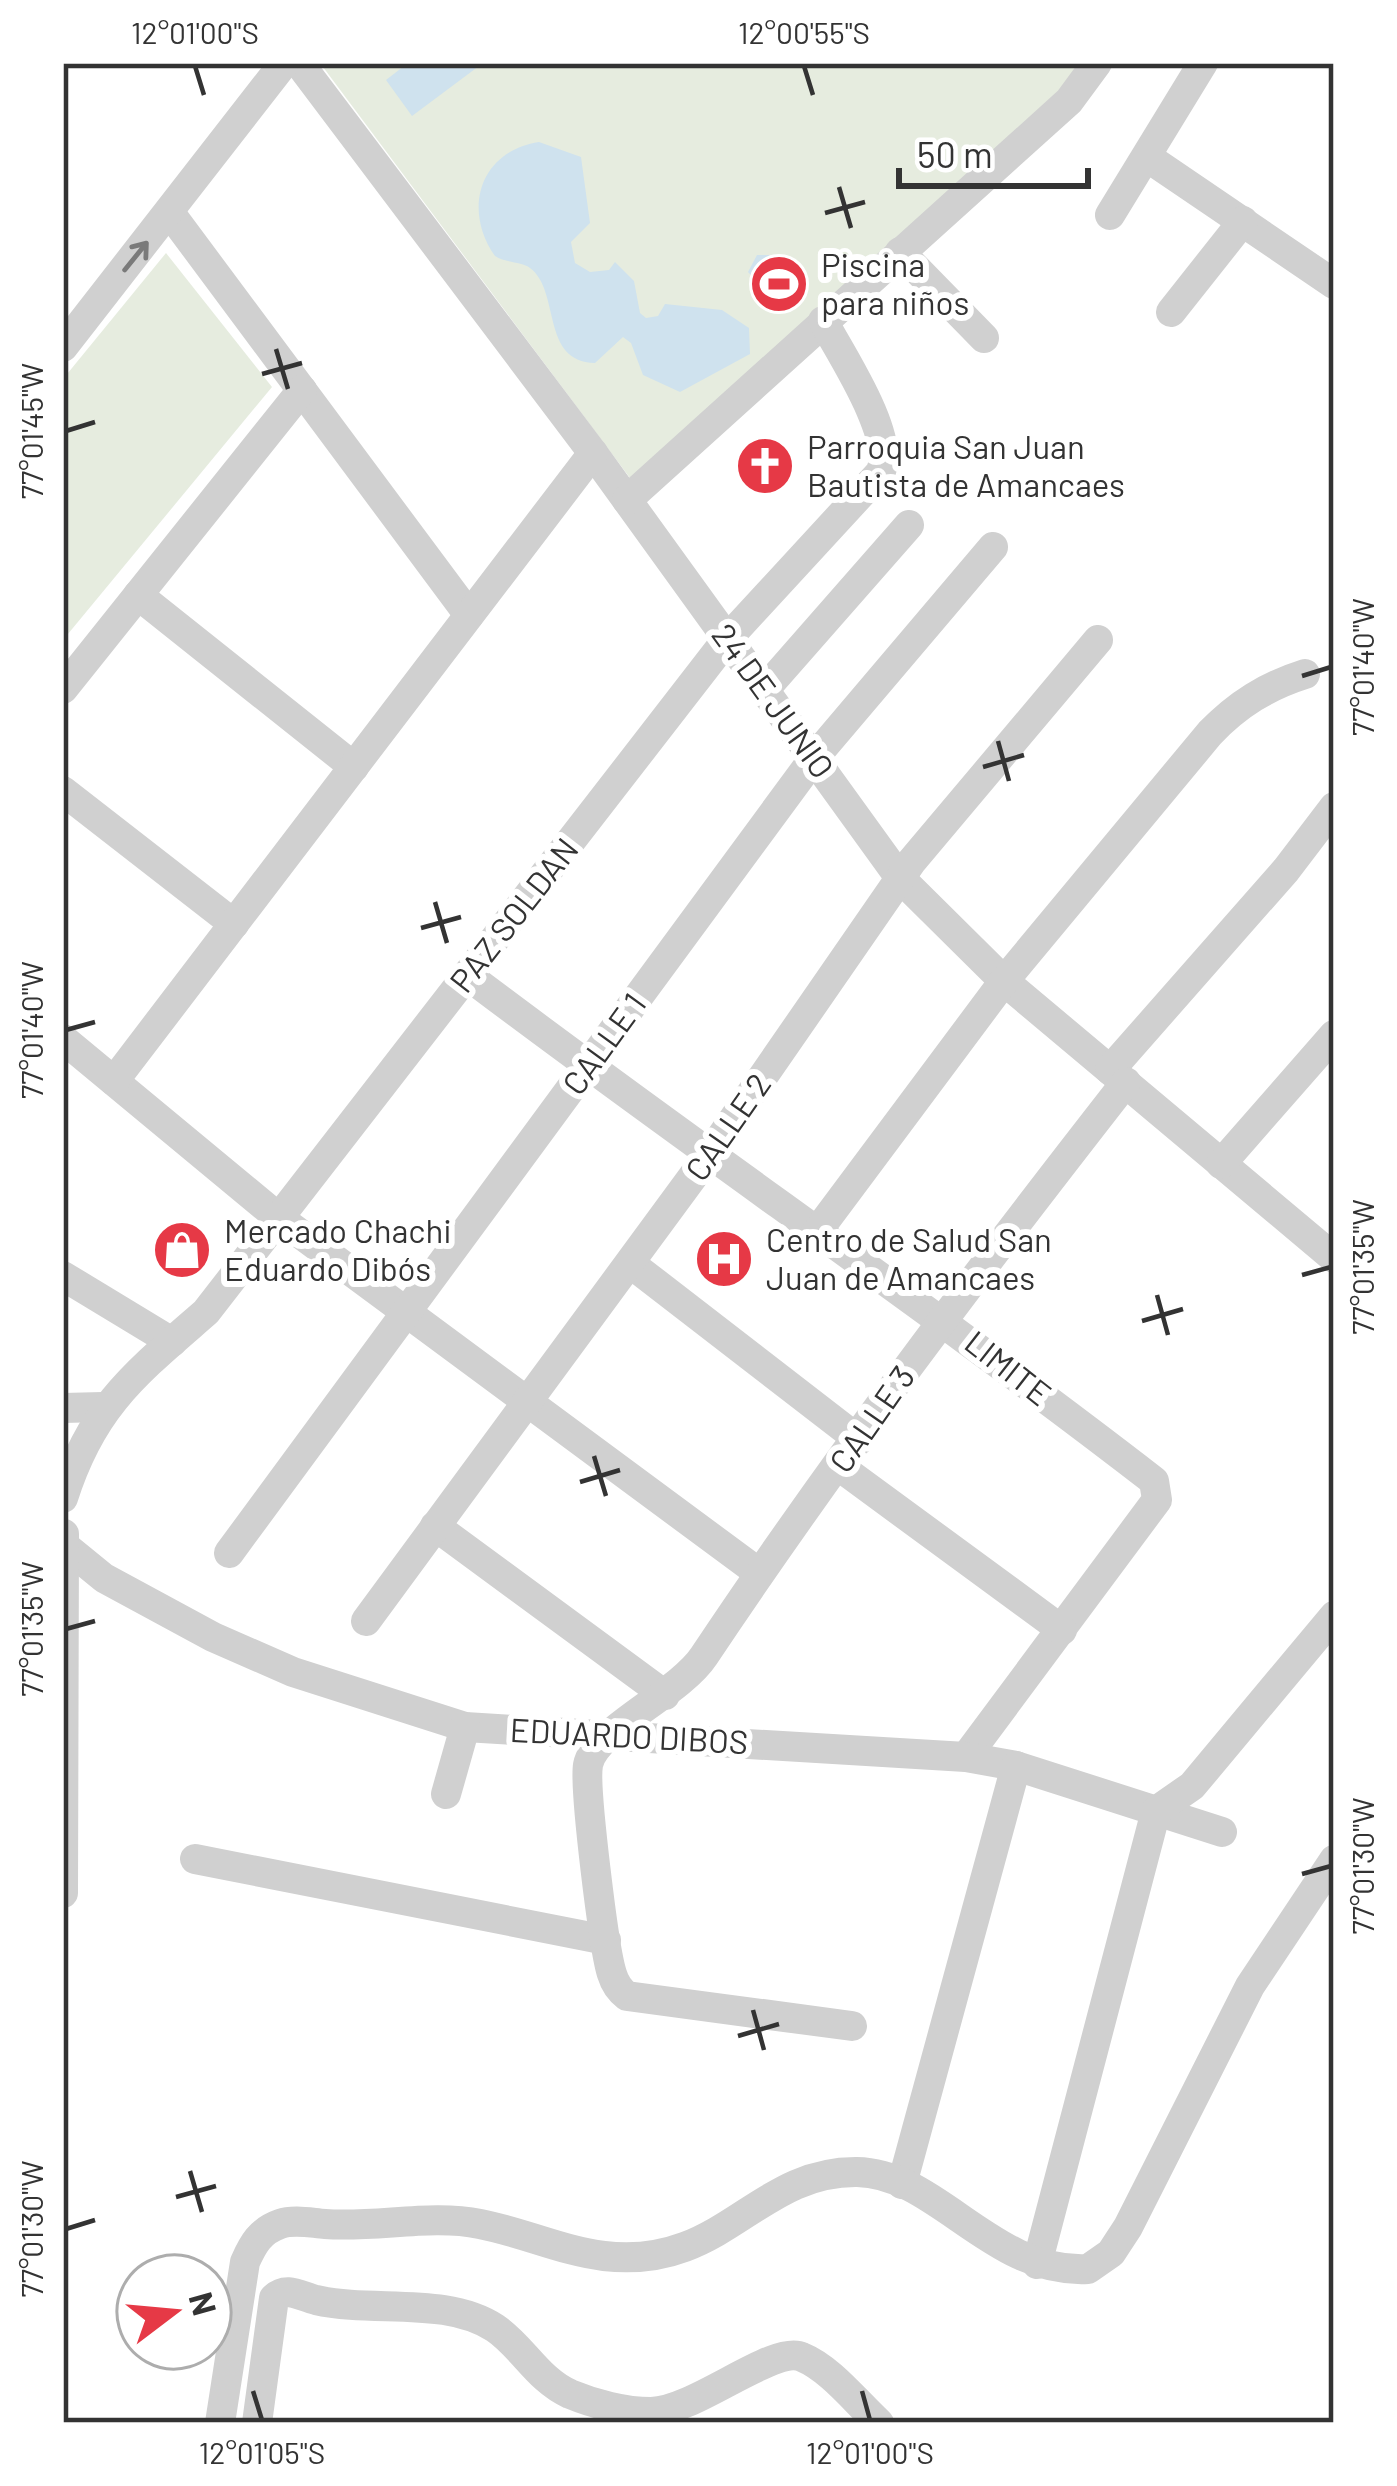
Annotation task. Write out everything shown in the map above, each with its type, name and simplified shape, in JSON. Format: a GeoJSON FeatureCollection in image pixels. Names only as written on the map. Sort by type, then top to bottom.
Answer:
{"type":"FeatureCollection","features":[{"type":"Feature","properties":{"kind":"street"},"geometry":{"type":"LineString","coordinates":[[63,347],[284,63]]}},
{"type":"Feature","properties":{"kind":"street","name":"24 DE JUNIO"},"geometry":{"type":"LineString","coordinates":[[298,63],[593,453],[900,878],[1004,981],[1334,1258]]}},
{"type":"Feature","properties":{"kind":"street"},"geometry":{"type":"LineString","coordinates":[[627,500],[1069,101],[1096,63]]}},
{"type":"Feature","properties":{"kind":"street"},"geometry":{"type":"LineString","coordinates":[[1110,214],[1203,63]]}},
{"type":"Feature","properties":{"kind":"street"},"geometry":{"type":"LineString","coordinates":[[1147,157],[1334,284]]}},
{"type":"Feature","properties":{"kind":"street"},"geometry":{"type":"LineString","coordinates":[[170,213],[469,615]]}},
{"type":"Feature","properties":{"kind":"street"},"geometry":{"type":"LineString","coordinates":[[1171,312],[1243,221]]}},
{"type":"Feature","properties":{"kind":"street"},"geometry":{"type":"LineString","coordinates":[[900,252],[984,338]]}},
{"type":"Feature","properties":{"kind":"street","name":"PAZ SOLDAN"},"geometry":{"type":"LineString","coordinates":[[63,1498],[87,1432],[104,1407],[206,1312],[728,638],[886,463],[883,438],[824,321]]}},
{"type":"Feature","properties":{"kind":"street"},"geometry":{"type":"LineString","coordinates":[[63,689],[302,390]]}},
{"type":"Feature","properties":{"kind":"street"},"geometry":{"type":"LineString","coordinates":[[114,1082],[593,453]]}},
{"type":"Feature","properties":{"kind":"street"},"geometry":{"type":"LineString","coordinates":[[765,689],[909,526]]}},
{"type":"Feature","properties":{"kind":"street","name":"CALLE 1"},"geometry":{"type":"LineString","coordinates":[[229,1553],[814,758],[993,547]]}},
{"type":"Feature","properties":{"kind":"street"},"geometry":{"type":"LineString","coordinates":[[138,595],[354,767]]}},
{"type":"Feature","properties":{"kind":"street","name":"CALLE 2"},"geometry":{"type":"LineString","coordinates":[[366,1621],[631,1264],[900,878],[1098,640]]}},
{"type":"Feature","properties":{"kind":"street"},"geometry":{"type":"LineString","coordinates":[[816,1233],[1004,981],[1233,710],[1273,684],[1306,674]]}},
{"type":"Feature","properties":{"kind":"street"},"geometry":{"type":"LineString","coordinates":[[63,790],[234,924]]}},
{"type":"Feature","properties":{"kind":"street","name":"CALLE 3"},"geometry":{"type":"LineString","coordinates":[[602,1736],[694,1672],[942,1317],[1118,1076],[1334,807]]}},
{"type":"Feature","properties":{"kind":"street","name":"LIMITE"},"geometry":{"type":"LineString","coordinates":[[467,975],[708,1156],[942,1317],[1159,1490],[1157,1500],[966,1757]]}},
{"type":"Feature","properties":{"kind":"street"},"geometry":{"type":"LineString","coordinates":[[1221,1164],[1334,1034]]}},
{"type":"Feature","properties":{"kind":"street"},"geometry":{"type":"LineString","coordinates":[[63,1039],[279,1218],[760,1573]]}},
{"type":"Feature","properties":{"kind":"street"},"geometry":{"type":"LineString","coordinates":[[631,1264],[859,1440]]}},
{"type":"Feature","properties":{"kind":"street"},"geometry":{"type":"LineString","coordinates":[[63,1276],[172,1342]]}},
{"type":"Feature","properties":{"kind":"street"},"geometry":{"type":"LineString","coordinates":[[63,1408],[104,1407]]}},
{"type":"Feature","properties":{"kind":"street"},"geometry":{"type":"LineString","coordinates":[[840,1467],[1062,1630]]}},
{"type":"Feature","properties":{"kind":"street"},"geometry":{"type":"LineString","coordinates":[[435,1526],[665,1695]]}},
{"type":"Feature","properties":{"kind":"street"},"geometry":{"type":"LineString","coordinates":[[63,1893],[64,1542]]}},
{"type":"Feature","properties":{"kind":"street","name":"EDUARDO DIBOS"},"geometry":{"type":"LineString","coordinates":[[64,1542],[104,1578],[233,1646],[293,1672],[465,1727],[966,1757],[1016,1766],[1222,1832]]}},
{"type":"Feature","properties":{"kind":"street"},"geometry":{"type":"LineString","coordinates":[[1037,2264],[1156,1811],[1192,1786],[1334,1616]]}},
{"type":"Feature","properties":{"kind":"street"},"geometry":{"type":"LineString","coordinates":[[446,1794],[465,1727]]}},
{"type":"Feature","properties":{"kind":"street"},"geometry":{"type":"LineString","coordinates":[[602,1736],[588,1765],[611,1971],[627,1996],[853,2026]]}},
{"type":"Feature","properties":{"kind":"street"},"geometry":{"type":"LineString","coordinates":[[902,2184],[1016,1766]]}},
{"type":"Feature","properties":{"kind":"street"},"geometry":{"type":"LineString","coordinates":[[195,1859],[606,1940]]}},
{"type":"Feature","properties":{"kind":"street"},"geometry":{"type":"LineString","coordinates":[[220,2423],[245,2262],[255,2240],[287,2221],[477,2223],[598,2256],[643,2260],[708,2240],[764,2200],[808,2181],[860,2172],[902,2184],[1037,2264],[1088,2269],[1111,2253],[1250,1986],[1334,1860]]}},
{"type":"Feature","properties":{"kind":"street"},"geometry":{"type":"LineString","coordinates":[[257,2423],[274,2298],[289,2292],[346,2306],[456,2309],[497,2329],[543,2378],[614,2408],[653,2412],[688,2403],[777,2356],[795,2354],[824,2372],[879,2423]]}},
{"type":"Feature","properties":{"kind":"shaded area"},"geometry":{"type":"Polygon","coordinates":[[[320,63],[1083,63],[1076,76],[633,482],[320,63]]]}},
{"type":"Feature","properties":{"kind":"shaded area"},"geometry":{"type":"Polygon","coordinates":[[[166,253],[272,387],[63,640],[63,379],[166,253]]]}},
{"type":"Feature","properties":{"kind":"water"},"geometry":{"type":"Polygon","coordinates":[[[408,63],[483,63],[412,116],[386,80],[408,63]]]}},
{"type":"Feature","properties":{"kind":"water"},"geometry":{"type":"Polygon","coordinates":[[[539,142],[581,157],[590,223],[571,242],[575,263],[590,272],[609,270],[615,262],[634,281],[640,313],[646,318],[658,316],[665,304],[722,310],[749,328],[750,354],[680,392],[643,375],[631,343],[623,337],[595,363],[578,360],[566,351],[539,279],[527,266],[495,256],[480,220],[482,185],[490,170],[503,157],[539,142]]]}},
{"type":"Feature","properties":{"kind":"water","name":"Piscina para niños"},"geometry":{"type":"Polygon","coordinates":[[[757,255],[772,255],[781,268],[799,276],[804,296],[796,308],[781,312],[768,307],[761,286],[748,272],[757,255]]]}},
{"type":"Feature","properties":{"kind":"place","name":"Piscina para niños"},"geometry":{"type":"Point","coordinates":[779,284]}},
{"type":"Feature","properties":{"kind":"place","name":"Parroquia San Juan Bautista de Amancaes"},"geometry":{"type":"Point","coordinates":[765,466]}},
{"type":"Feature","properties":{"kind":"place","name":"Mercado Chachi Eduardo Dibós"},"geometry":{"type":"Point","coordinates":[182,1250]}},
{"type":"Feature","properties":{"kind":"place","name":"Centro de Salud San Juan de Amancaes"},"geometry":{"type":"Point","coordinates":[724,1259]}}]}
